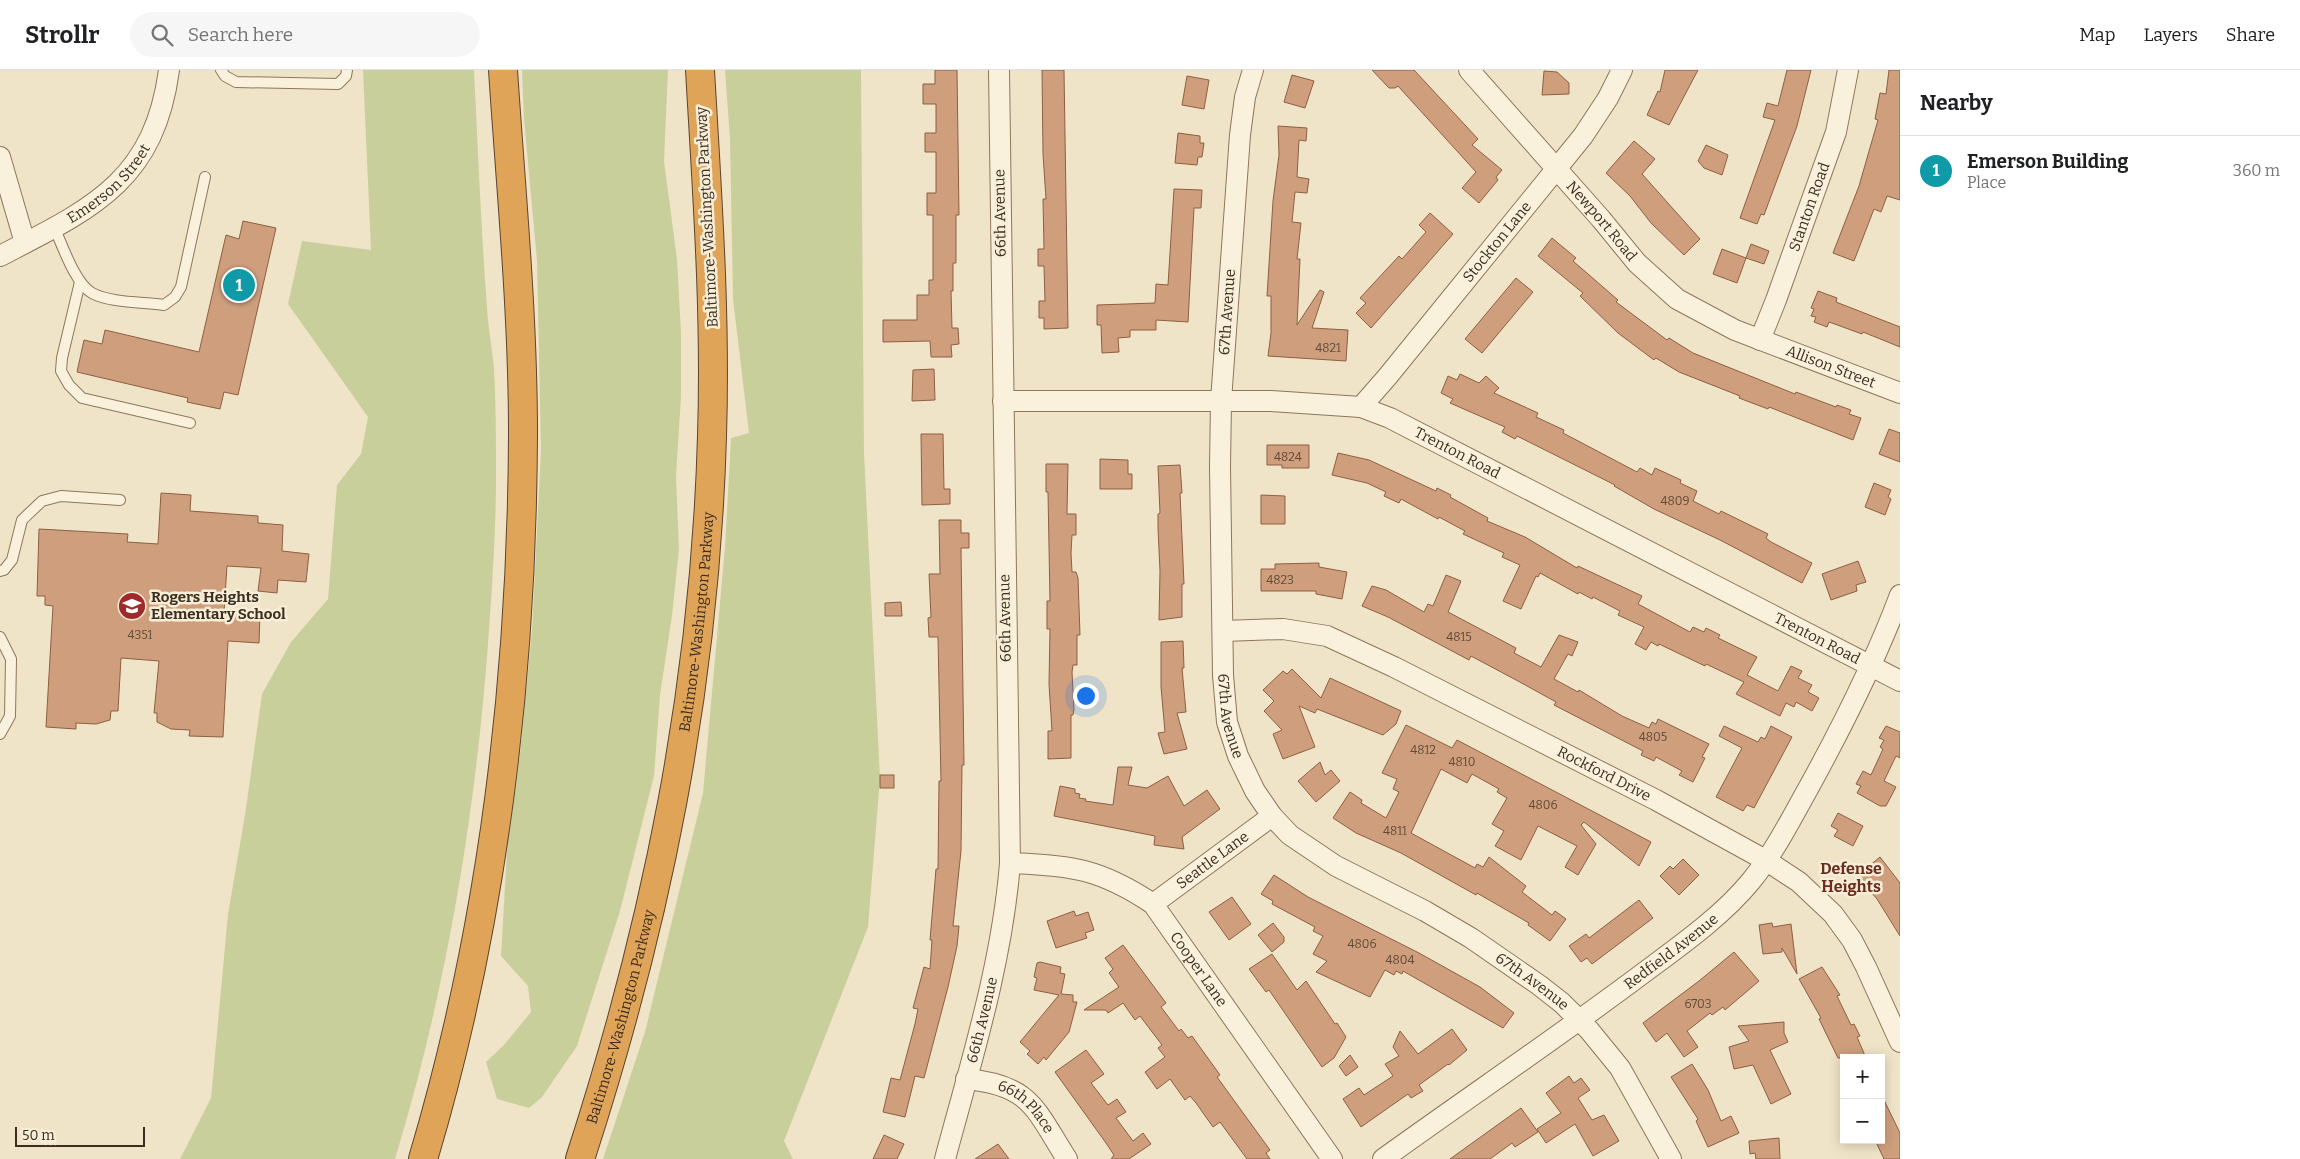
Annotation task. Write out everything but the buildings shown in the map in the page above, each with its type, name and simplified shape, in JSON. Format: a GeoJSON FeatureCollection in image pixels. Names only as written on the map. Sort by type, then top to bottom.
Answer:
{"type":"FeatureCollection","features":[{"type":"Feature","properties":{"kind":"highway"},"geometry":{"type":"LineString","coordinates":[[423,1159],[458,1026],[473,953],[493,839],[516,638],[523,432],[520,331],[503,70]]}},
{"type":"Feature","properties":{"kind":"highway","name":"Baltimore-Washington Parkway"},"geometry":{"type":"LineString","coordinates":[[580,1159],[615,1049],[660,869],[680,768],[696,652],[706,555],[712,416],[713,332],[700,70]]}},
{"type":"Feature","properties":{"kind":"street","name":"Emerson Street"},"geometry":{"type":"LineString","coordinates":[[0,256],[98,201],[119,182],[138,161],[153,133],[160,112],[169,70]]}},
{"type":"Feature","properties":{"kind":"street","name":"66th Avenue"},"geometry":{"type":"LineString","coordinates":[[945,1159],[994,970],[1008,891],[1010,863],[999,70]]}},
{"type":"Feature","properties":{"kind":"street","name":"67th Avenue"},"geometry":{"type":"LineString","coordinates":[[1253,70],[1245,97],[1240,135],[1221,401],[1223,675],[1227,722],[1238,756],[1255,791],[1272,816],[1290,835],[1336,866],[1425,911],[1478,942],[1539,985],[1581,1021],[1620,1068],[1671,1159]]}},
{"type":"Feature","properties":{"kind":"street","name":"Newport Road"},"geometry":{"type":"LineString","coordinates":[[1469,70],[1601,219],[1637,263],[1661,286],[1677,299],[1706,315],[1760,340]]}},
{"type":"Feature","properties":{"kind":"street","name":"Stockton Lane"},"geometry":{"type":"LineString","coordinates":[[1361,407],[1583,136],[1603,106],[1622,70]]}},
{"type":"Feature","properties":{"kind":"street","name":"Stanton Road"},"geometry":{"type":"LineString","coordinates":[[1760,340],[1836,132],[1848,70]]}},
{"type":"Feature","properties":{"kind":"street"},"geometry":{"type":"LineString","coordinates":[[0,157],[25,243]]}},
{"type":"Feature","properties":{"kind":"street","name":"Allison Street"},"geometry":{"type":"LineString","coordinates":[[1760,340],[1900,393]]}},
{"type":"Feature","properties":{"kind":"street","name":"Trenton Road"},"geometry":{"type":"LineString","coordinates":[[1003,401],[1271,401],[1361,407],[1390,418],[1900,681]]}},
{"type":"Feature","properties":{"kind":"street","name":"Redfield Avenue"},"geometry":{"type":"LineString","coordinates":[[1383,1159],[1581,1021],[1675,949],[1750,883],[1766,861],[1828,751],[1871,665],[1900,595]]}},
{"type":"Feature","properties":{"kind":"street","name":"Rockford Drive"},"geometry":{"type":"LineString","coordinates":[[1223,631],[1283,629],[1327,636],[1394,667],[1647,796],[1766,861],[1799,882],[1833,914],[1852,940],[1900,1042]]}},
{"type":"Feature","properties":{"kind":"street","name":"Seattle Lane"},"geometry":{"type":"LineString","coordinates":[[1153,904],[1272,816]]}},
{"type":"Feature","properties":{"kind":"street","name":"Cooper Lane"},"geometry":{"type":"LineString","coordinates":[[1010,863],[1086,870],[1132,890],[1153,904],[1332,1159]]}},
{"type":"Feature","properties":{"kind":"street","name":"66th Place"},"geometry":{"type":"LineString","coordinates":[[966,1079],[1002,1085],[1017,1091],[1030,1103],[1067,1159]]}},
{"type":"Feature","properties":{"kind":"lane"},"geometry":{"type":"LineString","coordinates":[[221,70],[225,76],[236,82],[338,84],[346,76],[348,70]]}},
{"type":"Feature","properties":{"kind":"lane"},"geometry":{"type":"LineString","coordinates":[[54,227],[80,282],[91,293],[106,298],[164,305],[175,298],[181,286],[205,177]]}},
{"type":"Feature","properties":{"kind":"lane"},"geometry":{"type":"LineString","coordinates":[[80,282],[62,358],[61,371],[69,385],[82,398],[190,423]]}},
{"type":"Feature","properties":{"kind":"lane"},"geometry":{"type":"LineString","coordinates":[[0,570],[4,570],[12,560],[22,520],[42,501],[61,496],[120,500]]}},
{"type":"Feature","properties":{"kind":"lane"},"geometry":{"type":"LineString","coordinates":[[0,637],[11,659],[10,716],[0,734]]}},
{"type":"Feature","properties":{"kind":"green space"},"geometry":{"type":"Polygon","coordinates":[[[363,70],[474,70],[481,218],[488,322],[494,368],[496,499],[495,540],[482,709],[475,774],[456,904],[429,1033],[395,1159],[180,1159],[211,1098],[228,914],[245,815],[262,694],[291,642],[328,599],[337,485],[361,454],[368,417],[288,304],[302,241],[371,250],[363,70]]]}},
{"type":"Feature","properties":{"kind":"green space"},"geometry":{"type":"Polygon","coordinates":[[[522,70],[668,70],[664,161],[677,259],[681,333],[681,397],[676,476],[679,549],[672,616],[660,695],[654,776],[620,911],[577,1046],[542,1097],[529,1108],[497,1099],[486,1062],[504,1045],[531,1012],[528,986],[501,956],[507,851],[520,755],[532,630],[541,451],[537,261],[524,119],[522,70]]]}},
{"type":"Feature","properties":{"kind":"green space"},"geometry":{"type":"Polygon","coordinates":[[[725,70],[861,70],[864,453],[880,778],[868,927],[784,1141],[793,1159],[603,1159],[645,1032],[703,793],[725,547],[731,438],[749,433],[733,299],[730,139],[725,70]]]}},
{"type":"Feature","properties":{"kind":"place","name":"Emerson Building"},"geometry":{"type":"Point","coordinates":[239,285]}},
{"type":"Feature","properties":{"kind":"place","name":"Rogers Heights Elementary School"},"geometry":{"type":"Point","coordinates":[132,606]}},
{"type":"Feature","properties":{"kind":"district","name":"Defense Heights"},"geometry":{"type":"Point","coordinates":[1851,877]}}]}
